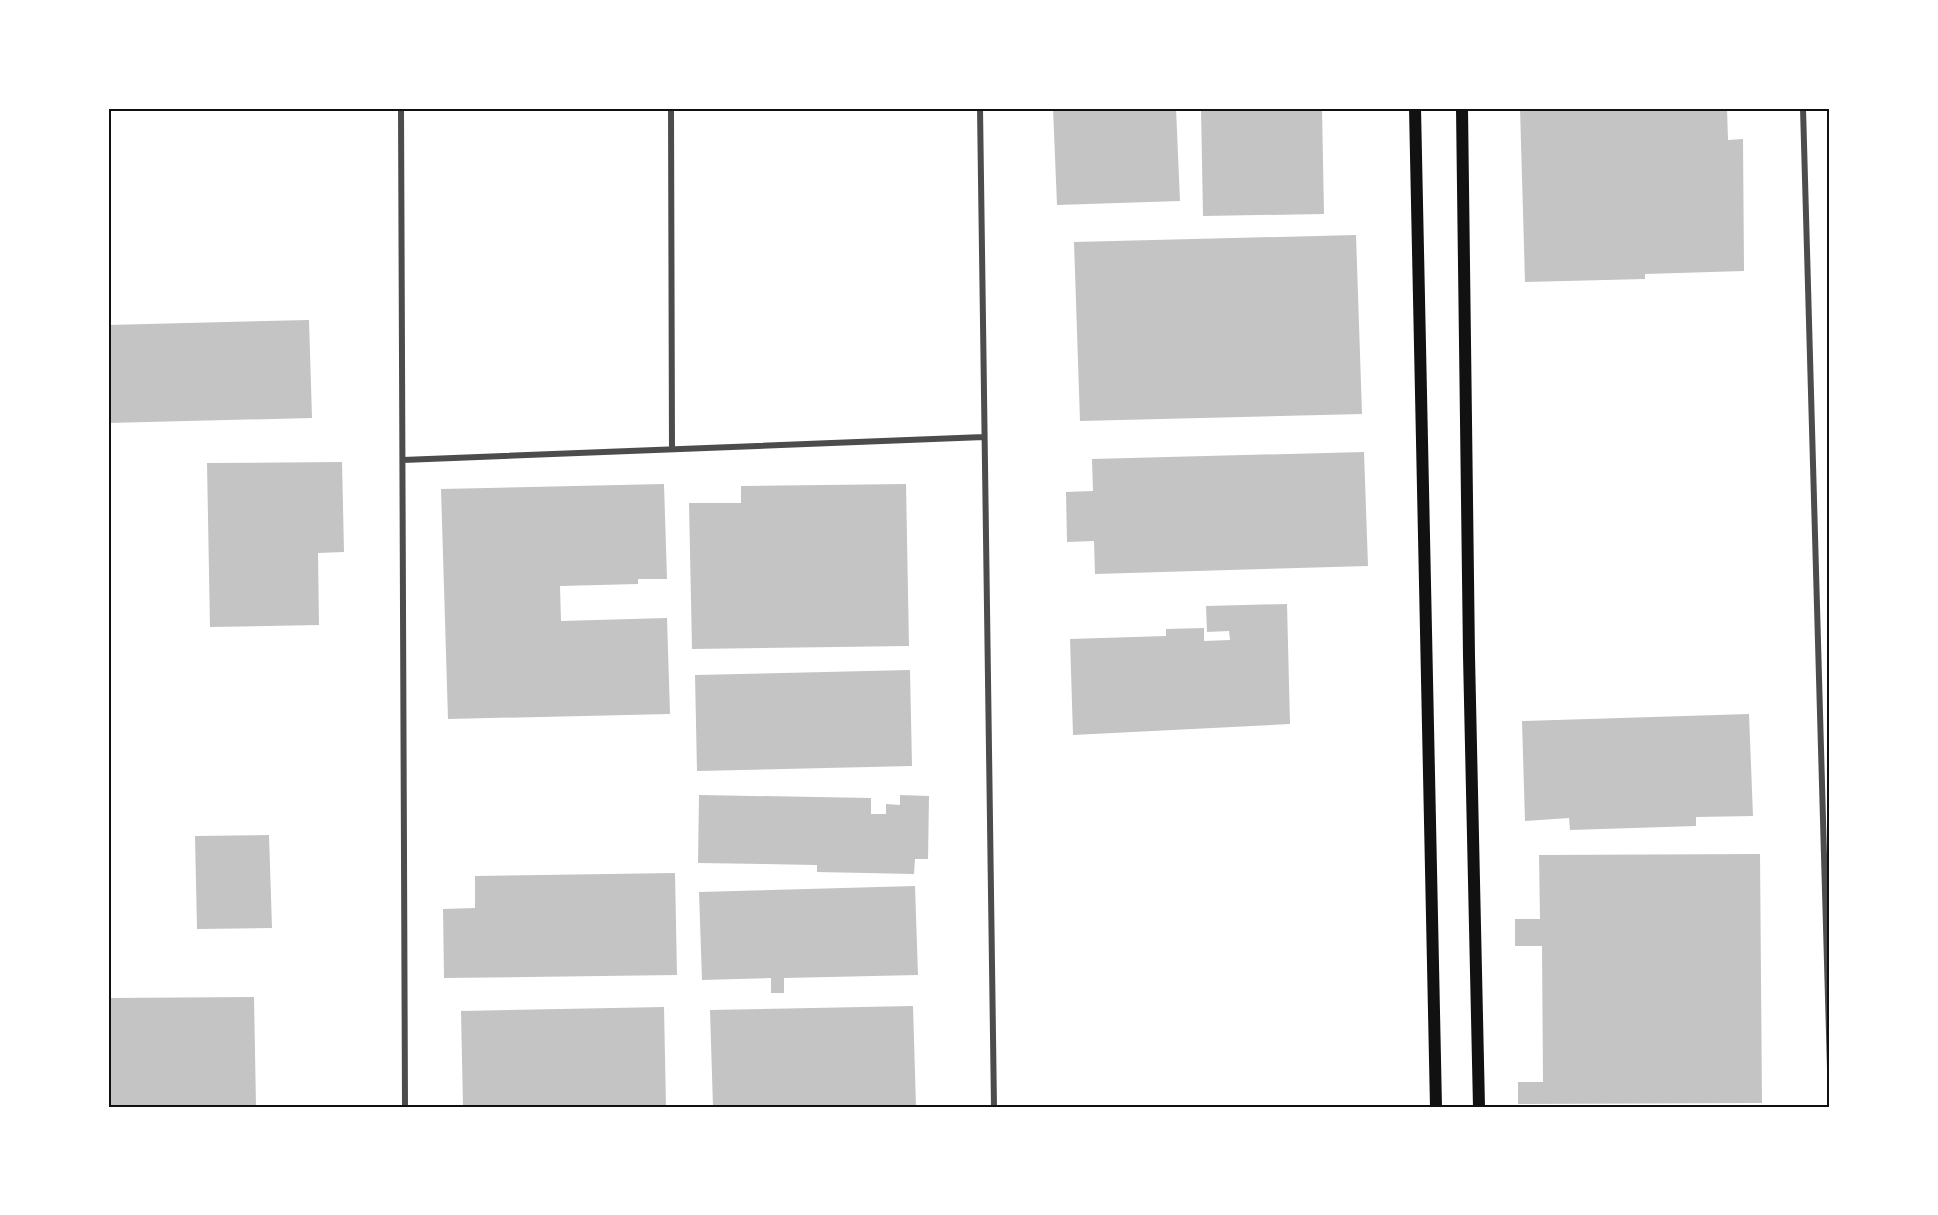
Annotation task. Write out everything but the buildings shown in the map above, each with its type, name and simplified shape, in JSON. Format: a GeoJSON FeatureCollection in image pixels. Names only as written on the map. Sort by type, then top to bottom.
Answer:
{"type":"FeatureCollection","features":[{"type":"Feature","properties":{"kind":"main road"},"geometry":{"type":"LineString","coordinates":[[1415,108],[1436,1107]]}},
{"type":"Feature","properties":{"kind":"main road"},"geometry":{"type":"LineString","coordinates":[[1462,108],[1469,656],[1479,1107]]}},
{"type":"Feature","properties":{"kind":"street"},"geometry":{"type":"LineString","coordinates":[[401,108],[405,1107]]}},
{"type":"Feature","properties":{"kind":"street"},"geometry":{"type":"LineString","coordinates":[[671,108],[672,449]]}},
{"type":"Feature","properties":{"kind":"street"},"geometry":{"type":"LineString","coordinates":[[980,108],[994,1107]]}},
{"type":"Feature","properties":{"kind":"street"},"geometry":{"type":"LineString","coordinates":[[1803,108],[1830,1069]]}},
{"type":"Feature","properties":{"kind":"street"},"geometry":{"type":"LineString","coordinates":[[403,460],[984,437]]}}]}
